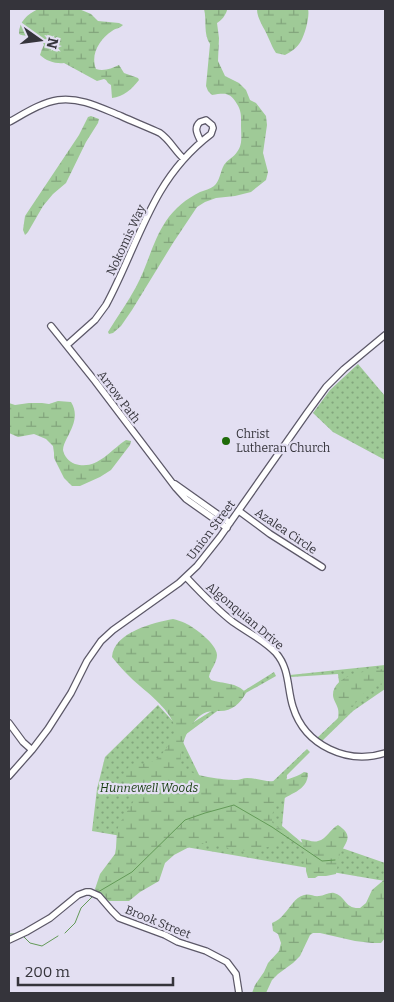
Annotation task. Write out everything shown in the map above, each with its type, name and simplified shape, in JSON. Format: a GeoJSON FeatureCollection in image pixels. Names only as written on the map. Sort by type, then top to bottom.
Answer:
{"type":"FeatureCollection","features":[{"type":"Feature","properties":{"kind":"street"},"geometry":{"type":"LineString","coordinates":[[9,122],[51,102],[80,101],[100,107],[160,133],[184,159]]}},
{"type":"Feature","properties":{"kind":"street","name":"Nokomis Way"},"geometry":{"type":"LineString","coordinates":[[66,345],[90,324],[106,304],[160,192],[184,159],[201,142]]}},
{"type":"Feature","properties":{"kind":"street","name":"Arrow Path"},"geometry":{"type":"LineString","coordinates":[[51,326],[170,481],[228,526]]}},
{"type":"Feature","properties":{"kind":"street","name":"Union Street"},"geometry":{"type":"LineString","coordinates":[[9,776],[32,750],[66,701],[87,661],[101,641],[119,625],[186,578],[209,553],[326,388],[344,369],[385,335]]}},
{"type":"Feature","properties":{"kind":"street","name":"Azalea Circle"},"geometry":{"type":"LineString","coordinates":[[238,511],[322,567]]}},
{"type":"Feature","properties":{"kind":"street","name":"Algonquian Drive"},"geometry":{"type":"LineString","coordinates":[[186,578],[225,616],[267,645],[279,657],[286,672],[294,711],[300,723],[313,738],[331,750],[345,755],[364,757],[378,756],[385,753]]}},
{"type":"Feature","properties":{"kind":"street"},"geometry":{"type":"LineString","coordinates":[[9,722],[23,742],[32,750]]}},
{"type":"Feature","properties":{"kind":"street","name":"Brook Street"},"geometry":{"type":"LineString","coordinates":[[9,940],[50,918],[78,895],[90,892],[99,896],[119,918],[165,935],[178,942],[206,951],[227,962],[236,974],[239,993]]}},
{"type":"Feature","properties":{"kind":"green space"},"geometry":{"type":"Polygon","coordinates":[[[38,9],[79,9],[91,14],[98,21],[123,25],[113,30],[100,43],[95,52],[94,63],[96,69],[99,70],[119,65],[124,73],[139,80],[127,92],[112,98],[111,85],[106,80],[97,81],[64,63],[51,62],[42,57],[40,55],[44,45],[40,39],[19,34],[20,25],[24,19],[38,9]]]}},
{"type":"Feature","properties":{"kind":"green space"},"geometry":{"type":"Polygon","coordinates":[[[204,9],[227,10],[223,18],[217,23],[219,38],[218,61],[225,76],[239,83],[246,90],[250,100],[256,103],[266,116],[267,125],[263,153],[268,172],[266,180],[251,192],[216,198],[197,207],[121,326],[109,334],[108,332],[136,287],[157,237],[166,221],[185,201],[209,189],[218,182],[224,165],[236,154],[240,146],[241,115],[237,104],[227,94],[212,95],[206,86],[210,44],[206,31],[204,9]]]}},
{"type":"Feature","properties":{"kind":"green space"},"geometry":{"type":"Polygon","coordinates":[[[257,9],[308,9],[306,30],[296,48],[285,55],[276,53],[259,20],[257,9]]]}},
{"type":"Feature","properties":{"kind":"green space"},"geometry":{"type":"Polygon","coordinates":[[[91,116],[99,119],[98,123],[86,142],[66,183],[43,206],[25,235],[23,230],[25,216],[79,135],[88,117],[91,116]]]}},
{"type":"Feature","properties":{"kind":"green space"},"geometry":{"type":"Polygon","coordinates":[[[358,364],[385,396],[385,460],[333,432],[313,413],[330,390],[358,364]]]}},
{"type":"Feature","properties":{"kind":"green space"},"geometry":{"type":"Polygon","coordinates":[[[58,401],[71,402],[75,411],[73,425],[63,450],[67,458],[73,463],[89,465],[95,463],[126,440],[131,441],[111,470],[80,486],[72,486],[64,478],[54,458],[53,446],[46,439],[34,434],[18,437],[9,433],[9,403],[15,405],[29,403],[49,404],[58,401]]]}},
{"type":"Feature","properties":{"kind":"green space"},"geometry":{"type":"Polygon","coordinates":[[[173,619],[184,622],[194,628],[213,646],[217,655],[209,677],[211,680],[234,685],[246,693],[241,701],[231,709],[207,712],[195,720],[186,734],[181,764],[193,773],[220,779],[236,780],[250,778],[276,781],[286,780],[304,772],[308,773],[307,779],[301,788],[282,800],[274,809],[272,822],[275,826],[287,832],[289,836],[268,847],[250,851],[207,843],[193,845],[174,855],[165,863],[159,881],[129,901],[109,901],[97,893],[95,889],[100,874],[115,854],[117,830],[135,799],[135,795],[123,780],[125,773],[132,765],[152,762],[157,759],[168,746],[176,732],[171,719],[162,706],[129,676],[112,657],[114,648],[127,635],[136,630],[173,619]]]}},
{"type":"Feature","properties":{"kind":"green space"},"geometry":{"type":"Polygon","coordinates":[[[385,665],[385,689],[353,711],[321,742],[317,738],[354,703],[341,698],[338,674],[291,677],[290,675],[385,665]]]}},
{"type":"Feature","properties":{"kind":"green space"},"geometry":{"type":"Polygon","coordinates":[[[385,669],[385,684],[374,686],[368,690],[359,698],[348,713],[338,721],[338,709],[333,695],[339,682],[353,674],[385,669]]]}},
{"type":"Feature","properties":{"kind":"green space","name":"Hunnewell Woods"},"geometry":{"type":"Polygon","coordinates":[[[274,672],[276,676],[228,703],[181,738],[201,779],[267,787],[307,749],[310,752],[287,775],[282,826],[307,847],[336,846],[385,863],[385,881],[92,831],[97,789],[105,757],[158,705],[181,730],[274,672]]]}},
{"type":"Feature","properties":{"kind":"green space"},"geometry":{"type":"Polygon","coordinates":[[[338,825],[348,837],[338,859],[336,874],[308,878],[306,855],[301,839],[314,842],[321,840],[338,825]]]}},
{"type":"Feature","properties":{"kind":"green space"},"geometry":{"type":"Polygon","coordinates":[[[385,879],[385,938],[381,943],[355,941],[313,933],[310,935],[300,956],[272,980],[266,993],[252,993],[268,963],[279,951],[281,943],[278,934],[273,931],[272,923],[282,917],[298,898],[306,895],[317,896],[334,893],[351,906],[360,908],[366,903],[372,890],[385,879]]]}},
{"type":"Feature","properties":{"kind":"waterway"},"geometry":{"type":"LineString","coordinates":[[98,892],[132,872],[185,820],[234,805],[272,827],[322,861],[335,860]]}},
{"type":"Feature","properties":{"kind":"waterway"},"geometry":{"type":"LineString","coordinates":[[65,933],[75,923],[81,908],[92,897]]}},
{"type":"Feature","properties":{"kind":"waterway"},"geometry":{"type":"LineString","coordinates":[[9,934],[16,934]]}},
{"type":"Feature","properties":{"kind":"waterway"},"geometry":{"type":"LineString","coordinates":[[24,937],[30,943],[42,946],[58,936]]}},
{"type":"Feature","properties":{"kind":"place","name":"Christ Lutheran Church"},"geometry":{"type":"Point","coordinates":[226,441]}}]}
